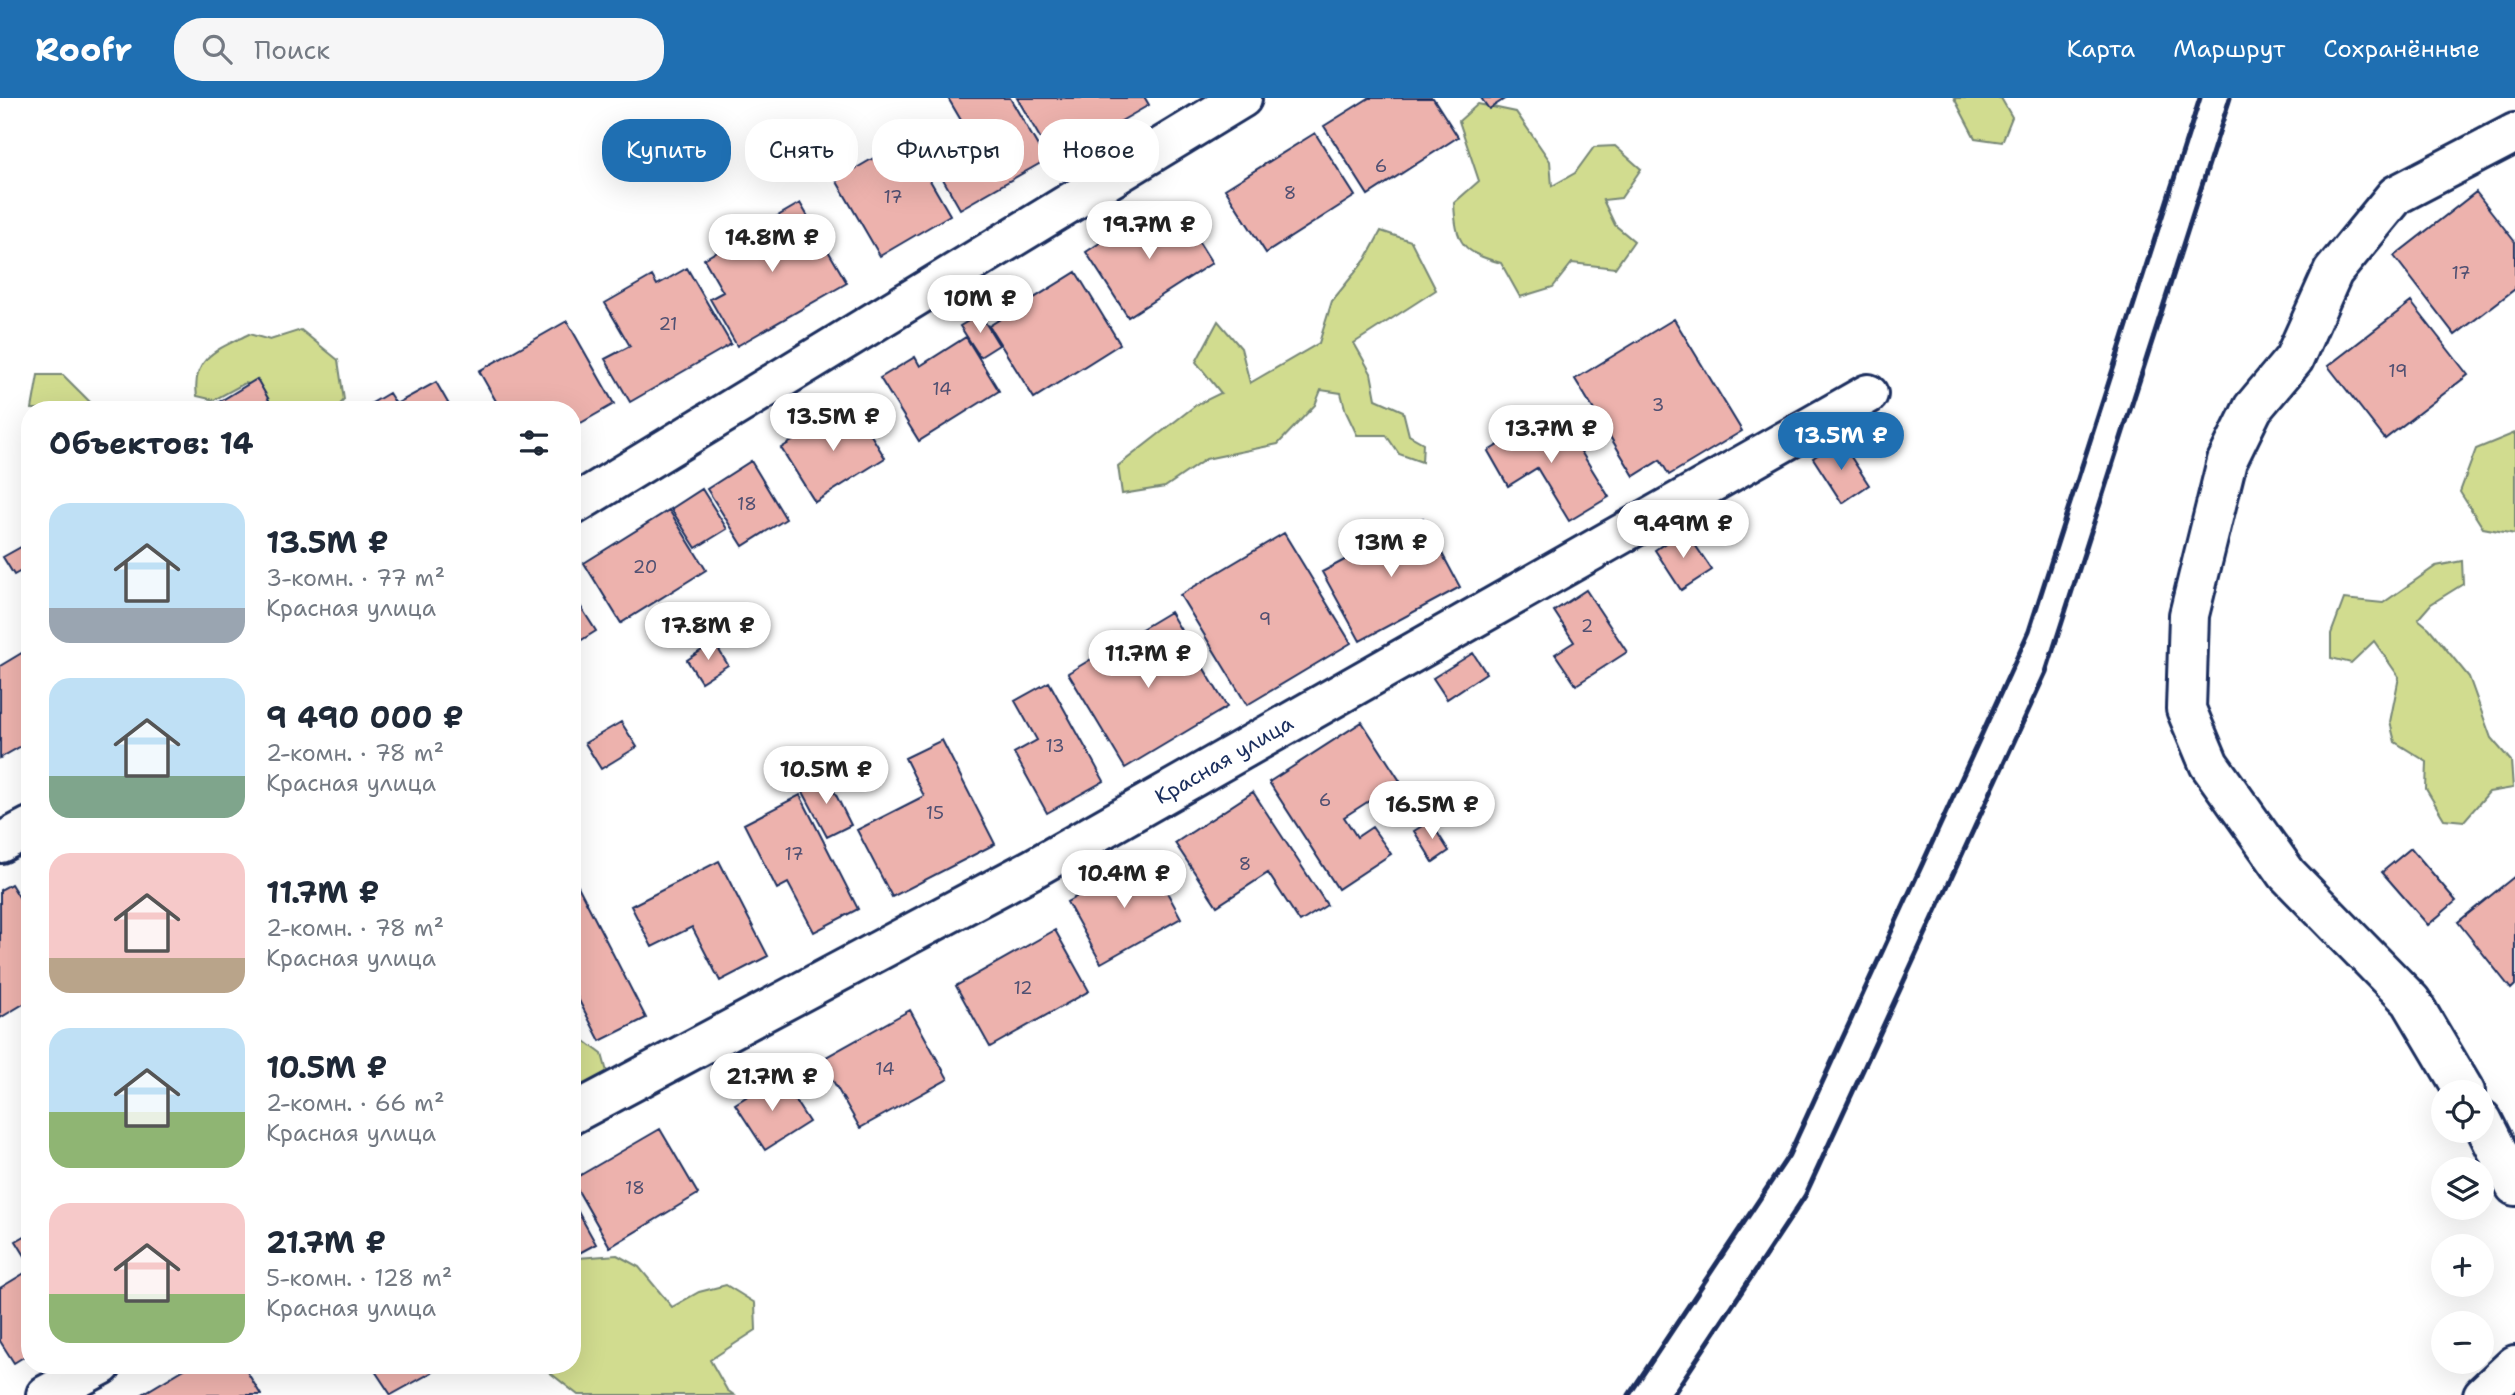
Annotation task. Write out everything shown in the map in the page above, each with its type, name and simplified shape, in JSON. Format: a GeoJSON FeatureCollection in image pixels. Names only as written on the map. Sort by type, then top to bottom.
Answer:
{"type":"FeatureCollection","features":[{"type":"Feature","properties":{"kind":"street"},"geometry":{"type":"LineString","coordinates":[[581,501],[1242,98]]}},
{"type":"Feature","properties":{"kind":"street"},"geometry":{"type":"LineString","coordinates":[[2458,1080],[2411,1001],[2287,874],[2209,764],[2186,709],[2189,615],[2227,461],[2253,408],[2294,359],[2333,272],[2396,195],[2515,133]]}},
{"type":"Feature","properties":{"kind":"street","name":"Красная улица"},"geometry":{"type":"LineString","coordinates":[[581,1109],[1034,869],[1868,394]]}},
{"type":"Feature","properties":{"kind":"street"},"geometry":{"type":"LineString","coordinates":[[0,843],[21,832]]}},
{"type":"Feature","properties":{"kind":"street"},"geometry":{"type":"LineString","coordinates":[[2494,1143],[2515,1186]]}},
{"type":"Feature","properties":{"kind":"street"},"geometry":{"type":"LineString","coordinates":[[2483,1395],[2515,1366]]}},
{"type":"Feature","properties":{"kind":"street"},"geometry":{"type":"LineString","coordinates":[[46,1395],[85,1374]]}},
{"type":"Feature","properties":{"kind":"green space"},"geometry":{"type":"Polygon","coordinates":[[[1954,98],[2001,98],[2012,117],[2002,142],[1975,138],[1954,98]]]}},
{"type":"Feature","properties":{"kind":"green space"},"geometry":{"type":"Polygon","coordinates":[[[1478,104],[1516,112],[1550,161],[1552,186],[1575,173],[1594,147],[1615,146],[1641,169],[1621,198],[1603,200],[1615,225],[1634,241],[1615,268],[1572,263],[1553,287],[1520,297],[1501,263],[1477,255],[1464,244],[1459,237],[1454,203],[1479,181],[1459,121],[1478,104]]]}},
{"type":"Feature","properties":{"kind":"green space"},"geometry":{"type":"Polygon","coordinates":[[[1381,231],[1411,241],[1436,290],[1354,343],[1371,373],[1376,399],[1403,411],[1409,435],[1423,443],[1422,462],[1399,454],[1386,435],[1357,435],[1341,393],[1321,390],[1315,405],[1278,444],[1206,459],[1165,487],[1122,494],[1118,466],[1196,405],[1221,393],[1196,362],[1218,321],[1241,348],[1250,383],[1319,343],[1332,301],[1366,259],[1381,231]]]}},
{"type":"Feature","properties":{"kind":"green space"},"geometry":{"type":"Polygon","coordinates":[[[301,330],[338,360],[344,400],[264,401],[259,386],[245,383],[214,400],[197,396],[198,372],[210,356],[249,334],[270,340],[301,330]]]}},
{"type":"Feature","properties":{"kind":"green space"},"geometry":{"type":"Polygon","coordinates":[[[38,375],[63,375],[89,401],[33,401],[38,375]]]}},
{"type":"Feature","properties":{"kind":"green space"},"geometry":{"type":"Polygon","coordinates":[[[2515,433],[2515,534],[2483,528],[2460,492],[2476,449],[2515,433]]]}},
{"type":"Feature","properties":{"kind":"green space"},"geometry":{"type":"Polygon","coordinates":[[[2462,561],[2463,584],[2431,604],[2418,619],[2429,628],[2469,677],[2491,738],[2511,761],[2513,788],[2489,792],[2464,821],[2444,819],[2426,789],[2427,762],[2395,742],[2390,722],[2399,677],[2374,641],[2351,663],[2331,658],[2331,634],[2344,599],[2383,603],[2436,566],[2462,561]]]}},
{"type":"Feature","properties":{"kind":"green space"},"geometry":{"type":"Polygon","coordinates":[[[581,1037],[602,1054],[609,1079],[581,1098],[581,1037]]]}},
{"type":"Feature","properties":{"kind":"green space"},"geometry":{"type":"Polygon","coordinates":[[[617,1255],[639,1267],[672,1307],[699,1292],[726,1285],[755,1303],[756,1330],[710,1360],[727,1390],[734,1395],[578,1395],[552,1374],[581,1374],[581,1258],[617,1255]]]}},
{"type":"Feature","properties":{"kind":"building"},"geometry":{"type":"Polygon","coordinates":[[[948,98],[1010,98],[1022,119],[960,119],[948,98]]]}},
{"type":"Feature","properties":{"kind":"building"},"geometry":{"type":"Polygon","coordinates":[[[1017,98],[1145,98],[1149,105],[1125,119],[1038,119],[1038,134],[1017,98]]]}},
{"type":"Feature","properties":{"kind":"building"},"geometry":{"type":"Polygon","coordinates":[[[1369,98],[1433,98],[1458,137],[1368,195],[1324,126],[1369,98]]]}},
{"type":"Feature","properties":{"kind":"building"},"geometry":{"type":"Polygon","coordinates":[[[1481,98],[1506,98],[1489,109],[1481,98]]]}},
{"type":"Feature","properties":{"kind":"building"},"geometry":{"type":"Polygon","coordinates":[[[1024,122],[1038,146],[1038,165],[1024,173],[1024,122]]]}},
{"type":"Feature","properties":{"kind":"building"},"geometry":{"type":"Polygon","coordinates":[[[1315,133],[1355,196],[1266,253],[1225,189],[1315,133]]]}},
{"type":"Feature","properties":{"kind":"building"},"geometry":{"type":"Polygon","coordinates":[[[872,159],[872,182],[931,182],[950,215],[880,256],[837,182],[858,182],[858,167],[872,159]]]}},
{"type":"Feature","properties":{"kind":"building"},"geometry":{"type":"Polygon","coordinates":[[[945,182],[1007,182],[960,209],[945,182]]]}},
{"type":"Feature","properties":{"kind":"building"},"geometry":{"type":"Polygon","coordinates":[[[2476,192],[2515,242],[2515,289],[2455,335],[2394,256],[2476,192]]]}},
{"type":"Feature","properties":{"kind":"building"},"geometry":{"type":"Polygon","coordinates":[[[800,203],[847,283],[737,346],[710,299],[723,292],[704,259],[800,203]]]}},
{"type":"Feature","properties":{"kind":"building"},"geometry":{"type":"Polygon","coordinates":[[[1177,207],[1212,263],[1128,317],[1086,252],[1121,229],[1128,239],[1177,207]]]}},
{"type":"Feature","properties":{"kind":"building"},"geometry":{"type":"Polygon","coordinates":[[[687,268],[731,344],[630,402],[605,359],[630,346],[605,303],[652,276],[657,285],[687,268]]]}},
{"type":"Feature","properties":{"kind":"building"},"geometry":{"type":"Polygon","coordinates":[[[1076,272],[1120,344],[1034,398],[989,326],[1076,272]]]}},
{"type":"Feature","properties":{"kind":"building"},"geometry":{"type":"Polygon","coordinates":[[[2411,302],[2468,375],[2385,439],[2328,366],[2411,302]]]}},
{"type":"Feature","properties":{"kind":"building"},"geometry":{"type":"Polygon","coordinates":[[[980,314],[999,345],[980,357],[960,326],[980,314]]]}},
{"type":"Feature","properties":{"kind":"building"},"geometry":{"type":"Polygon","coordinates":[[[1674,319],[1742,431],[1669,475],[1660,460],[1634,476],[1575,379],[1674,319]]]}},
{"type":"Feature","properties":{"kind":"building"},"geometry":{"type":"Polygon","coordinates":[[[567,321],[614,404],[581,423],[581,401],[496,401],[479,371],[567,321]]]}},
{"type":"Feature","properties":{"kind":"building"},"geometry":{"type":"Polygon","coordinates":[[[966,337],[999,391],[919,441],[880,378],[915,357],[920,366],[966,337]]]}},
{"type":"Feature","properties":{"kind":"building"},"geometry":{"type":"Polygon","coordinates":[[[257,379],[269,400],[267,401],[221,401],[257,379]]]}},
{"type":"Feature","properties":{"kind":"building"},"geometry":{"type":"Polygon","coordinates":[[[436,382],[447,401],[401,401],[436,382]]]}},
{"type":"Feature","properties":{"kind":"building"},"geometry":{"type":"Polygon","coordinates":[[[389,393],[394,401],[375,401],[389,393]]]}},
{"type":"Feature","properties":{"kind":"building"},"geometry":{"type":"Polygon","coordinates":[[[852,404],[885,458],[815,502],[781,448],[852,404]]]}},
{"type":"Feature","properties":{"kind":"building"},"geometry":{"type":"Polygon","coordinates":[[[1556,411],[1609,497],[1569,521],[1537,468],[1508,486],[1488,451],[1556,411]]]}},
{"type":"Feature","properties":{"kind":"building"},"geometry":{"type":"Polygon","coordinates":[[[1840,440],[1869,485],[1842,503],[1813,458],[1840,440]]]}},
{"type":"Feature","properties":{"kind":"building"},"geometry":{"type":"Polygon","coordinates":[[[751,461],[786,519],[743,546],[707,489],[751,461]]]}},
{"type":"Feature","properties":{"kind":"building"},"geometry":{"type":"Polygon","coordinates":[[[702,489],[727,529],[696,548],[671,509],[702,489]]]}},
{"type":"Feature","properties":{"kind":"building"},"geometry":{"type":"Polygon","coordinates":[[[669,510],[706,570],[621,623],[584,563],[669,510]]]}},
{"type":"Feature","properties":{"kind":"building"},"geometry":{"type":"Polygon","coordinates":[[[1423,518],[1460,587],[1360,641],[1322,572],[1423,518]]]}},
{"type":"Feature","properties":{"kind":"building"},"geometry":{"type":"Polygon","coordinates":[[[1685,530],[1712,570],[1681,590],[1655,550],[1685,530]]]}},
{"type":"Feature","properties":{"kind":"building"},"geometry":{"type":"Polygon","coordinates":[[[1284,533],[1351,643],[1247,705],[1180,595],[1284,533]]]}},
{"type":"Feature","properties":{"kind":"building"},"geometry":{"type":"Polygon","coordinates":[[[21,547],[21,571],[14,575],[3,557],[21,547]]]}},
{"type":"Feature","properties":{"kind":"building"},"geometry":{"type":"Polygon","coordinates":[[[1586,590],[1627,652],[1576,685],[1555,654],[1574,642],[1554,611],[1586,590]]]}},
{"type":"Feature","properties":{"kind":"building"},"geometry":{"type":"Polygon","coordinates":[[[581,607],[596,631],[581,640],[581,607]]]}},
{"type":"Feature","properties":{"kind":"building"},"geometry":{"type":"Polygon","coordinates":[[[1170,612],[1227,707],[1125,768],[1068,673],[1170,612]]]}},
{"type":"Feature","properties":{"kind":"building"},"geometry":{"type":"Polygon","coordinates":[[[714,642],[728,665],[701,682],[687,660],[714,642]]]}},
{"type":"Feature","properties":{"kind":"building"},"geometry":{"type":"Polygon","coordinates":[[[21,653],[21,746],[0,758],[0,666],[21,653]]]}},
{"type":"Feature","properties":{"kind":"building"},"geometry":{"type":"Polygon","coordinates":[[[1473,653],[1486,673],[1447,699],[1433,678],[1473,653]]]}},
{"type":"Feature","properties":{"kind":"building"},"geometry":{"type":"Polygon","coordinates":[[[1049,682],[1104,781],[1047,813],[1014,753],[1037,740],[1015,701],[1049,682]]]}},
{"type":"Feature","properties":{"kind":"building"},"geometry":{"type":"Polygon","coordinates":[[[621,722],[637,747],[601,769],[585,743],[621,722]]]}},
{"type":"Feature","properties":{"kind":"building"},"geometry":{"type":"Polygon","coordinates":[[[1362,722],[1400,781],[1344,817],[1357,837],[1372,827],[1391,854],[1338,889],[1269,782],[1362,722]]]}},
{"type":"Feature","properties":{"kind":"building"},"geometry":{"type":"Polygon","coordinates":[[[942,740],[995,844],[892,897],[857,830],[924,796],[905,758],[942,740]]]}},
{"type":"Feature","properties":{"kind":"building"},"geometry":{"type":"Polygon","coordinates":[[[826,775],[851,825],[827,837],[801,788],[826,775]]]}},
{"type":"Feature","properties":{"kind":"building"},"geometry":{"type":"Polygon","coordinates":[[[1253,792],[1327,905],[1300,922],[1268,873],[1217,906],[1175,843],[1253,792]]]}},
{"type":"Feature","properties":{"kind":"building"},"geometry":{"type":"Polygon","coordinates":[[[800,795],[858,909],[814,932],[788,883],[777,889],[744,824],[800,795]]]}},
{"type":"Feature","properties":{"kind":"building"},"geometry":{"type":"Polygon","coordinates":[[[1430,821],[1449,851],[1433,862],[1414,831],[1430,821]]]}},
{"type":"Feature","properties":{"kind":"building"},"geometry":{"type":"Polygon","coordinates":[[[2411,848],[2456,901],[2428,925],[2382,872],[2411,848]]]}},
{"type":"Feature","properties":{"kind":"building"},"geometry":{"type":"Polygon","coordinates":[[[1148,857],[1181,918],[1101,963],[1067,902],[1148,857]]]}},
{"type":"Feature","properties":{"kind":"building"},"geometry":{"type":"Polygon","coordinates":[[[719,861],[768,956],[720,981],[692,927],[652,947],[631,906],[719,861]]]}},
{"type":"Feature","properties":{"kind":"building"},"geometry":{"type":"Polygon","coordinates":[[[2515,876],[2515,985],[2511,989],[2458,922],[2515,876]]]}},
{"type":"Feature","properties":{"kind":"building"},"geometry":{"type":"Polygon","coordinates":[[[11,884],[21,900],[21,1005],[0,1018],[0,890],[11,884]]]}},
{"type":"Feature","properties":{"kind":"building"},"geometry":{"type":"Polygon","coordinates":[[[581,892],[646,1018],[600,1041],[581,1004],[581,892]]]}},
{"type":"Feature","properties":{"kind":"building"},"geometry":{"type":"Polygon","coordinates":[[[1055,930],[1089,991],[990,1047],[956,986],[1055,930]]]}},
{"type":"Feature","properties":{"kind":"building"},"geometry":{"type":"Polygon","coordinates":[[[910,1010],[948,1079],[860,1128],[821,1060],[910,1010]]]}},
{"type":"Feature","properties":{"kind":"building"},"geometry":{"type":"Polygon","coordinates":[[[779,1076],[809,1122],[765,1150],[735,1104],[779,1076]]]}},
{"type":"Feature","properties":{"kind":"building"},"geometry":{"type":"Polygon","coordinates":[[[660,1129],[698,1194],[610,1247],[581,1196],[581,1175],[660,1129]]]}},
{"type":"Feature","properties":{"kind":"building"},"geometry":{"type":"Polygon","coordinates":[[[581,1217],[596,1244],[581,1252],[581,1217]]]}},
{"type":"Feature","properties":{"kind":"building"},"geometry":{"type":"Polygon","coordinates":[[[21,1275],[21,1359],[14,1363],[0,1341],[0,1288],[21,1275]]]}},
{"type":"Feature","properties":{"kind":"building"},"geometry":{"type":"Polygon","coordinates":[[[176,1374],[248,1374],[261,1395],[141,1395],[176,1374]]]}},
{"type":"Feature","properties":{"kind":"building"},"geometry":{"type":"Polygon","coordinates":[[[377,1374],[429,1374],[391,1395],[377,1374]]]}},
{"type":"Feature","properties":{"kind":"railway"},"geometry":{"type":"LineString","coordinates":[[1629,1395],[1789,1155],[2029,631],[2200,98]]}},
{"type":"Feature","properties":{"kind":"railway"},"geometry":{"type":"LineString","coordinates":[[1673,1395],[1805,1196],[2046,672],[2230,98]]}}]}
